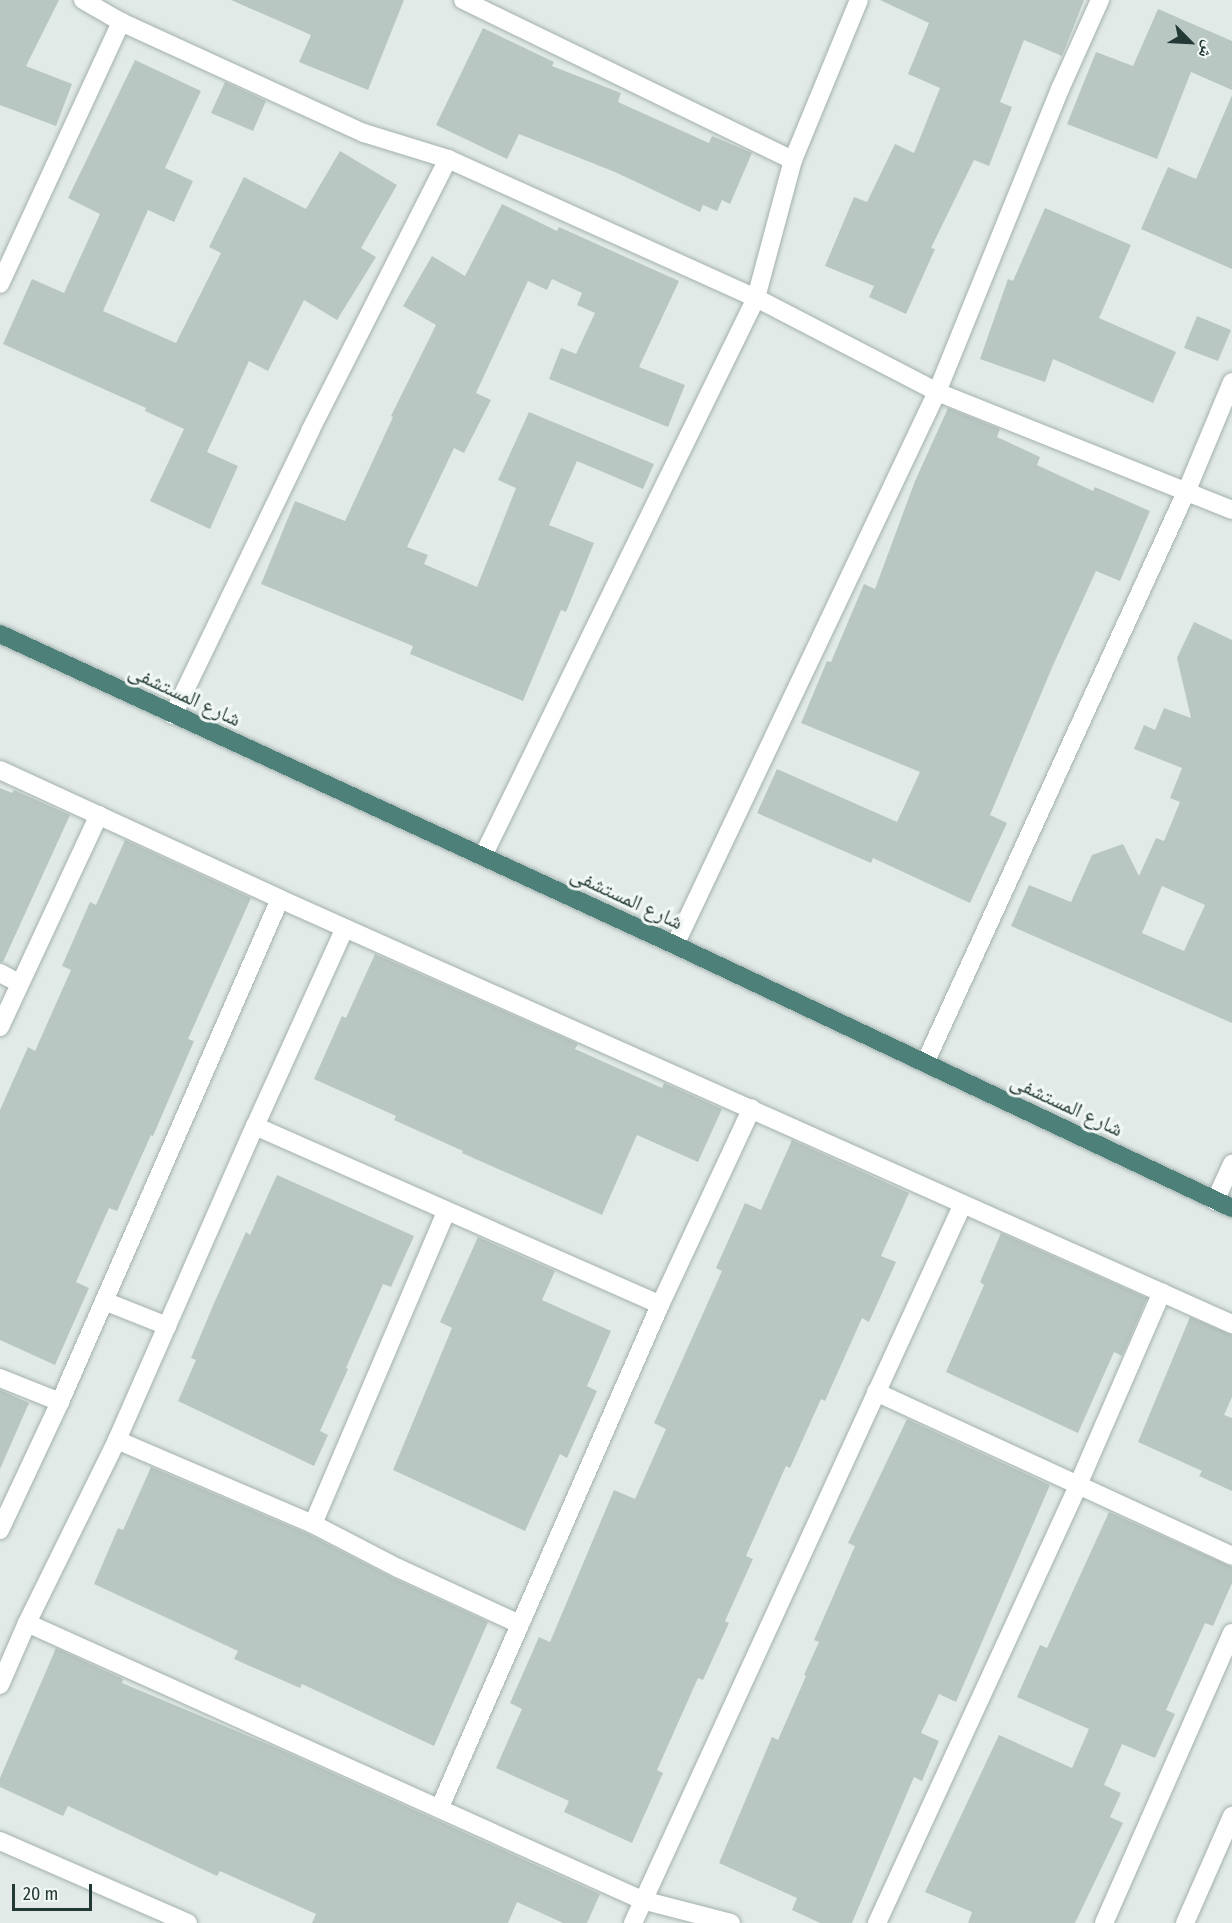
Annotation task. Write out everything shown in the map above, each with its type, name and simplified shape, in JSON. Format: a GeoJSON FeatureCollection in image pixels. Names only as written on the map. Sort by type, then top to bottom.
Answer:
{"type":"FeatureCollection","features":[{"type":"Feature","properties":{"kind":"highway","name":"شارع المستشفى"},"geometry":{"type":"LineString","coordinates":[[0,634],[675,945],[1232,1208]]}},
{"type":"Feature","properties":{"kind":"street"},"geometry":{"type":"LineString","coordinates":[[83,0],[121,22],[364,133],[448,159],[756,298],[937,392],[1187,490],[1232,510]]}},
{"type":"Feature","properties":{"kind":"street"},"geometry":{"type":"LineString","coordinates":[[463,0],[793,160]]}},
{"type":"Feature","properties":{"kind":"street"},"geometry":{"type":"LineString","coordinates":[[483,856],[756,298],[793,160],[859,0]]}},
{"type":"Feature","properties":{"kind":"street"},"geometry":{"type":"LineString","coordinates":[[675,945],[937,392],[1100,0]]}},
{"type":"Feature","properties":{"kind":"street"},"geometry":{"type":"LineString","coordinates":[[0,284],[121,22]]}},
{"type":"Feature","properties":{"kind":"street"},"geometry":{"type":"LineString","coordinates":[[173,715],[310,431],[448,159]]}},
{"type":"Feature","properties":{"kind":"street"},"geometry":{"type":"LineString","coordinates":[[925,1063],[1187,490],[1232,382]]}},
{"type":"Feature","properties":{"kind":"street"},"geometry":{"type":"LineString","coordinates":[[0,770],[280,899],[1232,1324]]}},
{"type":"Feature","properties":{"kind":"street"},"geometry":{"type":"LineString","coordinates":[[0,1027],[99,815]]}},
{"type":"Feature","properties":{"kind":"street"},"geometry":{"type":"LineString","coordinates":[[0,1530],[60,1402],[280,899]]}},
{"type":"Feature","properties":{"kind":"street"},"geometry":{"type":"LineString","coordinates":[[0,1685],[27,1623],[117,1440],[345,928]]}},
{"type":"Feature","properties":{"kind":"street"},"geometry":{"type":"LineString","coordinates":[[0,974],[19,983]]}},
{"type":"Feature","properties":{"kind":"street"},"geometry":{"type":"LineString","coordinates":[[440,1807],[660,1305],[752,1108]]}},
{"type":"Feature","properties":{"kind":"street"},"geometry":{"type":"LineString","coordinates":[[255,1126],[660,1305]]}},
{"type":"Feature","properties":{"kind":"street"},"geometry":{"type":"LineString","coordinates":[[1215,1201],[1232,1164]]}},
{"type":"Feature","properties":{"kind":"street"},"geometry":{"type":"LineString","coordinates":[[633,1923],[963,1204]]}},
{"type":"Feature","properties":{"kind":"street"},"geometry":{"type":"LineString","coordinates":[[313,1524],[446,1212]]}},
{"type":"Feature","properties":{"kind":"street"},"geometry":{"type":"LineString","coordinates":[[877,1923],[1078,1485],[1162,1292]]}},
{"type":"Feature","properties":{"kind":"street"},"geometry":{"type":"LineString","coordinates":[[104,1301],[167,1326]]}},
{"type":"Feature","properties":{"kind":"street"},"geometry":{"type":"LineString","coordinates":[[0,1378],[60,1402]]}},
{"type":"Feature","properties":{"kind":"street"},"geometry":{"type":"LineString","coordinates":[[876,1392],[1232,1556]]}},
{"type":"Feature","properties":{"kind":"street"},"geometry":{"type":"LineString","coordinates":[[117,1440],[313,1524],[398,1568],[519,1624]]}},
{"type":"Feature","properties":{"kind":"street"},"geometry":{"type":"LineString","coordinates":[[27,1623],[440,1807],[642,1900],[731,1923]]}},
{"type":"Feature","properties":{"kind":"street"},"geometry":{"type":"LineString","coordinates":[[1104,1923],[1232,1634]]}},
{"type":"Feature","properties":{"kind":"street"},"geometry":{"type":"LineString","coordinates":[[1185,1923],[1232,1816]]}},
{"type":"Feature","properties":{"kind":"street"},"geometry":{"type":"LineString","coordinates":[[0,1841],[188,1923]]}},
{"type":"Feature","properties":{"kind":"building"},"geometry":{"type":"Polygon","coordinates":[[[0,0],[59,0],[26,66],[72,84],[56,126],[0,105],[0,0]]]}},
{"type":"Feature","properties":{"kind":"building"},"geometry":{"type":"Polygon","coordinates":[[[231,0],[404,0],[368,90],[299,62],[311,35],[231,0]]]}},
{"type":"Feature","properties":{"kind":"building"},"geometry":{"type":"Polygon","coordinates":[[[880,0],[1084,0],[1062,56],[1024,40],[1000,102],[1012,107],[989,166],[974,160],[931,248],[935,249],[906,314],[869,297],[874,286],[825,266],[854,197],[867,202],[895,144],[914,153],[940,88],[908,74],[929,23],[880,0]]]}},
{"type":"Feature","properties":{"kind":"building"},"geometry":{"type":"Polygon","coordinates":[[[1158,9],[1232,41],[1232,90],[1191,72],[1157,159],[1067,124],[1096,52],[1133,66],[1158,9]]]}},
{"type":"Feature","properties":{"kind":"building"},"geometry":{"type":"Polygon","coordinates":[[[483,28],[554,62],[552,66],[621,93],[618,102],[709,143],[712,136],[752,153],[730,204],[722,200],[717,211],[703,205],[700,212],[615,172],[519,134],[507,159],[436,125],[483,28]]]}},
{"type":"Feature","properties":{"kind":"building"},"geometry":{"type":"Polygon","coordinates":[[[135,60],[201,91],[165,168],[193,181],[174,222],[148,210],[103,311],[176,343],[221,253],[209,247],[244,177],[306,209],[340,151],[397,185],[361,248],[376,257],[337,320],[304,300],[268,371],[249,361],[207,452],[238,466],[210,529],[150,501],[184,429],[145,411],[146,408],[3,344],[32,279],[64,293],[100,214],[68,198],[135,60]]]}},
{"type":"Feature","properties":{"kind":"building"},"geometry":{"type":"Polygon","coordinates":[[[225,82],[266,101],[253,131],[211,113],[225,82]]]}},
{"type":"Feature","properties":{"kind":"building"},"geometry":{"type":"Polygon","coordinates":[[[1232,95],[1232,269],[1141,229],[1168,167],[1196,179],[1232,95]]]}},
{"type":"Feature","properties":{"kind":"building"},"geometry":{"type":"Polygon","coordinates":[[[502,204],[557,231],[559,227],[679,281],[639,367],[685,385],[668,427],[549,379],[561,348],[576,354],[595,313],[577,305],[582,293],[552,279],[547,290],[528,281],[476,393],[491,400],[464,453],[454,448],[407,547],[428,555],[424,564],[477,587],[516,488],[498,480],[529,412],[654,464],[643,489],[577,461],[549,525],[594,543],[566,612],[561,610],[523,701],[410,654],[413,646],[261,584],[295,501],[345,521],[393,417],[391,416],[436,325],[403,306],[432,256],[465,276],[502,204]]]}},
{"type":"Feature","properties":{"kind":"building"},"geometry":{"type":"Polygon","coordinates":[[[1045,208],[1131,245],[1099,318],[1176,352],[1153,403],[1053,359],[1045,382],[980,359],[1008,279],[1013,281],[1045,208]]]}},
{"type":"Feature","properties":{"kind":"building"},"geometry":{"type":"Polygon","coordinates":[[[1197,316],[1231,330],[1218,361],[1184,348],[1197,316]]]}},
{"type":"Feature","properties":{"kind":"building"},"geometry":{"type":"Polygon","coordinates":[[[948,408],[1000,429],[997,437],[1040,457],[1037,465],[1093,491],[1095,487],[1150,511],[1120,581],[1096,571],[1054,663],[990,815],[1007,823],[970,903],[873,858],[871,863],[757,813],[777,769],[897,822],[920,772],[801,723],[827,661],[831,662],[864,584],[875,589],[915,481],[948,408]]]}},
{"type":"Feature","properties":{"kind":"building"},"geometry":{"type":"Polygon","coordinates":[[[1194,622],[1232,640],[1232,1023],[1011,926],[1029,885],[1071,902],[1092,855],[1123,844],[1139,876],[1156,838],[1164,841],[1180,802],[1170,798],[1182,768],[1134,749],[1144,725],[1155,730],[1164,708],[1191,718],[1177,658],[1194,622]],[[1162,886],[1142,933],[1184,951],[1205,905],[1162,886]]]}},
{"type":"Feature","properties":{"kind":"building"},"geometry":{"type":"Polygon","coordinates":[[[0,788],[12,793],[14,790],[70,815],[3,962],[0,962],[0,788]]]}},
{"type":"Feature","properties":{"kind":"building"},"geometry":{"type":"Polygon","coordinates":[[[125,840],[251,898],[188,1039],[194,1041],[153,1136],[151,1135],[117,1211],[109,1208],[76,1282],[89,1288],[55,1365],[0,1340],[0,1110],[28,1047],[35,1051],[71,970],[62,966],[90,902],[96,905],[125,840]]]}},
{"type":"Feature","properties":{"kind":"building"},"geometry":{"type":"Polygon","coordinates":[[[375,954],[578,1044],[575,1049],[662,1088],[664,1083],[722,1109],[698,1162],[637,1135],[602,1215],[462,1153],[463,1151],[394,1120],[396,1116],[314,1079],[342,1016],[346,1018],[375,954]]]}},
{"type":"Feature","properties":{"kind":"building"},"geometry":{"type":"Polygon","coordinates":[[[792,1140],[909,1193],[881,1256],[896,1262],[869,1322],[862,1318],[825,1401],[821,1399],[790,1468],[786,1466],[746,1556],[753,1559],[725,1621],[729,1623],[703,1680],[698,1678],[657,1770],[663,1773],[632,1843],[564,1812],[569,1801],[496,1768],[522,1709],[510,1703],[539,1637],[550,1642],[614,1490],[635,1499],[666,1429],[654,1423],[722,1271],[716,1268],[745,1203],[761,1210],[792,1140]]]}},
{"type":"Feature","properties":{"kind":"building"},"geometry":{"type":"Polygon","coordinates":[[[277,1175],[414,1236],[391,1287],[383,1284],[346,1368],[348,1369],[320,1431],[328,1435],[314,1466],[178,1401],[196,1360],[191,1358],[215,1301],[246,1232],[250,1235],[277,1175]]]}},
{"type":"Feature","properties":{"kind":"building"},"geometry":{"type":"Polygon","coordinates":[[[1001,1233],[1147,1298],[1122,1356],[1114,1352],[1078,1433],[946,1372],[984,1285],[980,1282],[1001,1233]]]}},
{"type":"Feature","properties":{"kind":"building"},"geometry":{"type":"Polygon","coordinates":[[[478,1237],[555,1271],[542,1300],[611,1331],[587,1386],[597,1391],[567,1458],[560,1454],[525,1531],[393,1470],[452,1328],[440,1322],[478,1237]]]}},
{"type":"Feature","properties":{"kind":"building"},"geometry":{"type":"Polygon","coordinates":[[[1190,1317],[1232,1335],[1232,1397],[1224,1415],[1232,1418],[1232,1491],[1199,1476],[1202,1471],[1138,1442],[1190,1317]]]}},
{"type":"Feature","properties":{"kind":"building"},"geometry":{"type":"Polygon","coordinates":[[[0,1390],[29,1403],[0,1469],[0,1390]]]}},
{"type":"Feature","properties":{"kind":"building"},"geometry":{"type":"Polygon","coordinates":[[[907,1419],[1050,1485],[956,1702],[939,1694],[921,1733],[939,1741],[922,1781],[914,1777],[852,1923],[820,1923],[792,1910],[797,1898],[719,1863],[772,1737],[778,1740],[806,1676],[804,1675],[819,1642],[814,1640],[855,1546],[848,1543],[907,1419]]]}},
{"type":"Feature","properties":{"kind":"building"},"geometry":{"type":"Polygon","coordinates":[[[151,1467],[308,1534],[393,1578],[488,1622],[434,1746],[302,1684],[300,1688],[234,1659],[238,1651],[94,1584],[118,1528],[123,1530],[151,1467]]]}},
{"type":"Feature","properties":{"kind":"building"},"geometry":{"type":"Polygon","coordinates":[[[1109,1512],[1232,1567],[1232,1583],[1213,1626],[1205,1623],[1166,1710],[1175,1714],[1155,1758],[1122,1744],[1104,1785],[1121,1793],[1110,1817],[1123,1823],[1075,1923],[968,1923],[972,1912],[925,1892],[999,1735],[1072,1768],[1089,1729],[1017,1697],[1040,1645],[1047,1648],[1109,1512]]]}},
{"type":"Feature","properties":{"kind":"building"},"geometry":{"type":"Polygon","coordinates":[[[56,1648],[123,1679],[122,1683],[279,1749],[600,1894],[587,1923],[563,1923],[517,1902],[508,1923],[312,1923],[316,1914],[220,1871],[217,1876],[68,1806],[63,1816],[0,1787],[0,1778],[56,1648]]]}}]}
